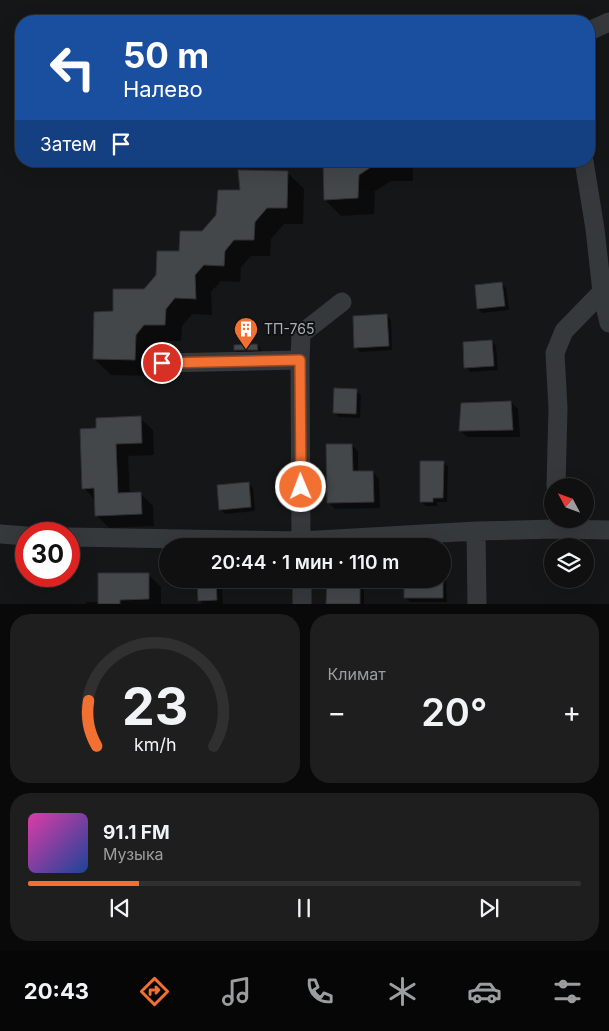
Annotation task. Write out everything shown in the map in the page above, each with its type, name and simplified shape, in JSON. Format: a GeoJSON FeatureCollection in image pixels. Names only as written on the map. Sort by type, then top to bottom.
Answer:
{"type":"FeatureCollection","features":[{"type":"Feature","properties":{"kind":"street"},"geometry":{"type":"LineString","coordinates":[[595,28],[609,22]]}},
{"type":"Feature","properties":{"kind":"street"},"geometry":{"type":"LineString","coordinates":[[585,167],[595,229],[602,292],[609,324]]}},
{"type":"Feature","properties":{"kind":"street"},"geometry":{"type":"LineString","coordinates":[[556,478],[558,408],[555,353],[564,331],[602,292]]}},
{"type":"Feature","properties":{"kind":"street"},"geometry":{"type":"LineString","coordinates":[[301,538],[301,334],[342,302]]}},
{"type":"Feature","properties":{"kind":"street"},"geometry":{"type":"LineString","coordinates":[[162,363],[300,360]]}},
{"type":"Feature","properties":{"kind":"street"},"geometry":{"type":"LineString","coordinates":[[382,538],[544,525]]}},
{"type":"Feature","properties":{"kind":"street"},"geometry":{"type":"LineString","coordinates":[[591,528],[609,530]]}},
{"type":"Feature","properties":{"kind":"street"},"geometry":{"type":"LineString","coordinates":[[476,531],[477,604]]}},
{"type":"Feature","properties":{"kind":"street"},"geometry":{"type":"LineString","coordinates":[[0,534],[15,535]]}},
{"type":"Feature","properties":{"kind":"street"},"geometry":{"type":"LineString","coordinates":[[80,537],[159,540]]}},
{"type":"Feature","properties":{"kind":"street"},"geometry":{"type":"LineString","coordinates":[[302,588],[302,604]]}},
{"type":"Feature","properties":{"kind":"building"},"geometry":{"type":"Polygon","coordinates":[[[323,167],[371,167],[359,175],[358,198],[324,200],[323,167]]]}},
{"type":"Feature","properties":{"kind":"building"},"geometry":{"type":"Polygon","coordinates":[[[238,170],[288,171],[287,208],[267,208],[255,222],[254,240],[234,240],[225,251],[224,266],[204,265],[195,275],[196,299],[175,298],[166,309],[165,325],[144,325],[136,335],[135,360],[93,359],[94,312],[113,311],[113,289],[144,289],[156,275],[157,251],[179,251],[180,231],[202,231],[216,215],[218,190],[240,190],[238,170]]]}},
{"type":"Feature","properties":{"kind":"building"},"geometry":{"type":"Polygon","coordinates":[[[502,282],[505,306],[477,309],[475,285],[502,282]]]}},
{"type":"Feature","properties":{"kind":"building"},"geometry":{"type":"Polygon","coordinates":[[[387,314],[389,346],[354,348],[353,316],[387,314]]]}},
{"type":"Feature","properties":{"kind":"building"},"geometry":{"type":"Polygon","coordinates":[[[492,340],[494,366],[464,368],[463,342],[492,340]]]}},
{"type":"Feature","properties":{"kind":"building"},"geometry":{"type":"Polygon","coordinates":[[[257,344],[258,350],[234,350],[234,345],[257,344]]]}},
{"type":"Feature","properties":{"kind":"building"},"geometry":{"type":"Polygon","coordinates":[[[334,388],[357,389],[356,414],[333,413],[334,388]]]}},
{"type":"Feature","properties":{"kind":"building"},"geometry":{"type":"Polygon","coordinates":[[[511,401],[513,430],[459,431],[461,403],[511,401]]]}},
{"type":"Feature","properties":{"kind":"building"},"geometry":{"type":"Polygon","coordinates":[[[141,416],[142,443],[116,444],[118,493],[141,492],[142,514],[95,516],[94,488],[82,489],[80,429],[96,428],[96,418],[141,416]]]}},
{"type":"Feature","properties":{"kind":"building"},"geometry":{"type":"Polygon","coordinates":[[[326,444],[352,444],[353,471],[373,471],[374,502],[327,503],[326,444]]]}},
{"type":"Feature","properties":{"kind":"building"},"geometry":{"type":"Polygon","coordinates":[[[420,461],[444,461],[443,498],[433,498],[433,502],[420,502],[420,461]]]}},
{"type":"Feature","properties":{"kind":"building"},"geometry":{"type":"Polygon","coordinates":[[[249,482],[251,507],[219,510],[217,485],[249,482]]]}},
{"type":"Feature","properties":{"kind":"building"},"geometry":{"type":"Polygon","coordinates":[[[98,573],[149,573],[149,599],[120,600],[120,604],[98,604],[98,573]]]}},
{"type":"Feature","properties":{"kind":"building"},"geometry":{"type":"Polygon","coordinates":[[[197,588],[216,588],[217,600],[198,601],[197,588]]]}},
{"type":"Feature","properties":{"kind":"building"},"geometry":{"type":"Polygon","coordinates":[[[327,588],[360,588],[360,604],[326,604],[327,588]]]}},
{"type":"Feature","properties":{"kind":"building"},"geometry":{"type":"Polygon","coordinates":[[[404,588],[443,588],[443,598],[404,598],[404,588]]]}},
{"type":"Feature","properties":{"kind":"place","name":"ТП-765"},"geometry":{"type":"Point","coordinates":[246,350]}},
{"type":"Feature","properties":{"kind":"route"},"geometry":{"type":"LineString","coordinates":[[162,363],[300,360],[301,487]]}}]}
